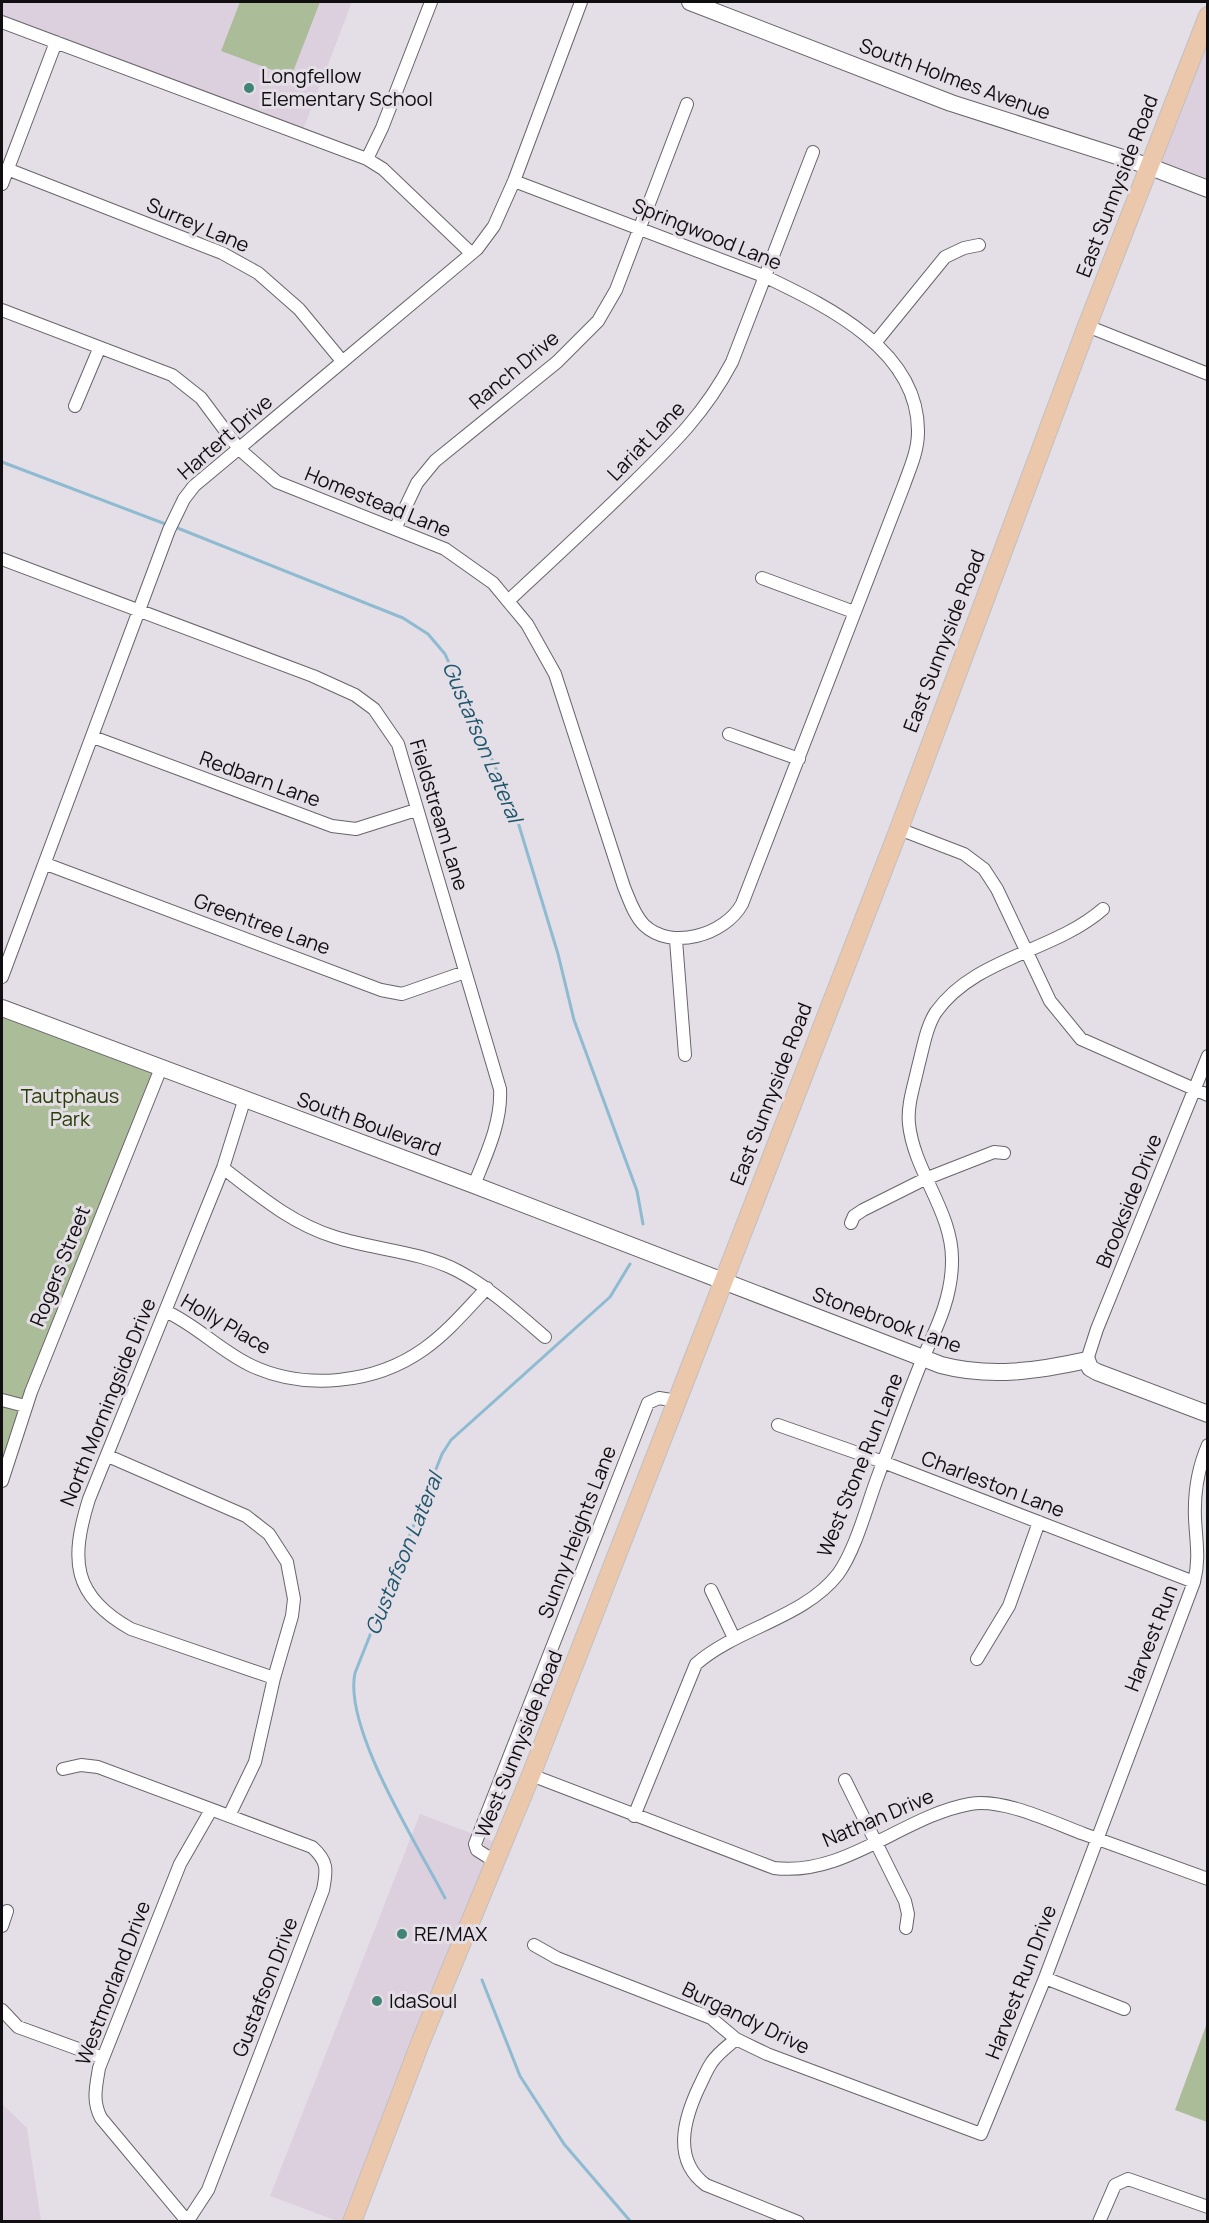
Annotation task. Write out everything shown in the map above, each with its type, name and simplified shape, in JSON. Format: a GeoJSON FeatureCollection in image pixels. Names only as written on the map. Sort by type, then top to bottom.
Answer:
{"type":"FeatureCollection","features":[{"type":"Feature","properties":{"kind":"main road","name":"East Sunnyside Road"},"geometry":{"type":"LineString","coordinates":[[722,1281],[899,829],[1087,326],[1208,16]]}},
{"type":"Feature","properties":{"kind":"main road","name":"West Sunnyside Road"},"geometry":{"type":"LineString","coordinates":[[352,2222],[421,2041],[531,1775],[722,1281]]}},
{"type":"Feature","properties":{"kind":"street"},"geometry":{"type":"LineString","coordinates":[[367,159],[382,128],[431,2]]}},
{"type":"Feature","properties":{"kind":"street","name":"Hartert Drive"},"geometry":{"type":"LineString","coordinates":[[2,977],[172,525],[194,486],[471,253],[494,226],[514,181],[581,2]]}},
{"type":"Feature","properties":{"kind":"street","name":"South Holmes Avenue"},"geometry":{"type":"LineString","coordinates":[[690,2],[951,103],[1148,166],[1208,189]]}},
{"type":"Feature","properties":{"kind":"street"},"geometry":{"type":"LineString","coordinates":[[2,22],[367,159],[383,169],[471,253]]}},
{"type":"Feature","properties":{"kind":"street"},"geometry":{"type":"LineString","coordinates":[[2,184],[56,42]]}},
{"type":"Feature","properties":{"kind":"street","name":"Ranch Drive"},"geometry":{"type":"LineString","coordinates":[[395,529],[417,483],[435,461],[557,362],[598,321],[616,290],[687,104]]}},
{"type":"Feature","properties":{"kind":"street","name":"Lariat Lane"},"geometry":{"type":"LineString","coordinates":[[509,600],[579,536],[700,414],[732,362],[813,152]]}},
{"type":"Feature","properties":{"kind":"street","name":"Surrey Lane"},"geometry":{"type":"LineString","coordinates":[[7,169],[222,253],[258,273],[299,309],[342,362]]}},
{"type":"Feature","properties":{"kind":"street","name":"Springwood Lane"},"geometry":{"type":"LineString","coordinates":[[514,181],[766,277],[838,316],[875,343],[906,378],[916,407],[918,433],[915,455],[799,759],[737,913],[718,927],[672,939]]}},
{"type":"Feature","properties":{"kind":"street"},"geometry":{"type":"LineString","coordinates":[[875,343],[945,257],[964,248],[979,245]]}},
{"type":"Feature","properties":{"kind":"street","name":"Homestead Lane"},"geometry":{"type":"LineString","coordinates":[[2,310],[172,375],[190,387],[239,448],[277,482],[445,549],[476,569],[509,600],[543,648],[555,674],[624,887],[636,916],[651,930],[672,939]]}},
{"type":"Feature","properties":{"kind":"street"},"geometry":{"type":"LineString","coordinates":[[1087,326],[1208,374]]}},
{"type":"Feature","properties":{"kind":"street"},"geometry":{"type":"LineString","coordinates":[[75,406],[99,349]]}},
{"type":"Feature","properties":{"kind":"street","name":"Fieldstream Lane"},"geometry":{"type":"LineString","coordinates":[[2,560],[313,676],[355,695],[381,716],[398,744],[500,1089],[501,1104],[474,1185]]}},
{"type":"Feature","properties":{"kind":"street"},"geometry":{"type":"LineString","coordinates":[[762,578],[854,612]]}},
{"type":"Feature","properties":{"kind":"street"},"geometry":{"type":"LineString","coordinates":[[729,734],[799,759]]}},
{"type":"Feature","properties":{"kind":"street","name":"Redbarn Lane"},"geometry":{"type":"LineString","coordinates":[[93,737],[332,826],[356,829],[416,810]]}},
{"type":"Feature","properties":{"kind":"street"},"geometry":{"type":"LineString","coordinates":[[899,829],[964,854],[984,869],[997,889],[1029,952],[1050,1001],[1081,1039],[1194,1091],[1208,1095]]}},
{"type":"Feature","properties":{"kind":"street","name":"Greentree Lane"},"geometry":{"type":"LineString","coordinates":[[46,864],[381,990],[402,994],[465,972]]}},
{"type":"Feature","properties":{"kind":"street","name":"West Stone Run Lane"},"geometry":{"type":"LineString","coordinates":[[633,1816],[696,1664],[712,1650],[801,1604],[839,1573],[944,1310],[952,1261],[951,1242],[943,1215],[925,1179],[912,1140],[909,1105],[930,1024],[948,998],[968,981],[1084,926],[1103,909]]}},
{"type":"Feature","properties":{"kind":"street"},"geometry":{"type":"LineString","coordinates":[[672,939],[684,1055]]}},
{"type":"Feature","properties":{"kind":"street","name":"South Boulevard"},"geometry":{"type":"LineString","coordinates":[[2,1008],[244,1101],[474,1185],[722,1281]]}},
{"type":"Feature","properties":{"kind":"street","name":"Brookside Drive"},"geometry":{"type":"LineString","coordinates":[[1087,1360],[1097,1329],[1208,1056]]}},
{"type":"Feature","properties":{"kind":"street","name":"Rogers Street"},"geometry":{"type":"LineString","coordinates":[[2,1481],[25,1406],[161,1068]]}},
{"type":"Feature","properties":{"kind":"street","name":"North Morningside Drive"},"geometry":{"type":"LineString","coordinates":[[244,1101],[223,1168],[89,1499],[78,1541],[78,1558],[83,1583],[96,1605],[131,1629],[274,1678]]}},
{"type":"Feature","properties":{"kind":"street"},"geometry":{"type":"LineString","coordinates":[[851,1222],[863,1210],[925,1179],[994,1152],[1004,1153]]}},
{"type":"Feature","properties":{"kind":"street"},"geometry":{"type":"LineString","coordinates":[[223,1168],[281,1212],[312,1229],[429,1259],[456,1270],[487,1288],[545,1336]]}},
{"type":"Feature","properties":{"kind":"street","name":"Stonebrook Lane"},"geometry":{"type":"LineString","coordinates":[[722,1281],[962,1371],[1020,1372],[1087,1360]]}},
{"type":"Feature","properties":{"kind":"street","name":"Holly Place"},"geometry":{"type":"LineString","coordinates":[[165,1311],[252,1366],[292,1379],[317,1382],[380,1371],[403,1362],[444,1334],[487,1288]]}},
{"type":"Feature","properties":{"kind":"street"},"geometry":{"type":"LineString","coordinates":[[1087,1360],[1097,1372],[1208,1414]]}},
{"type":"Feature","properties":{"kind":"street","name":"Sunny Heights Lane"},"geometry":{"type":"LineString","coordinates":[[496,1862],[477,1850],[475,1844],[648,1403],[659,1398],[677,1401]]}},
{"type":"Feature","properties":{"kind":"street"},"geometry":{"type":"LineString","coordinates":[[2,1400],[25,1406]]}},
{"type":"Feature","properties":{"kind":"street","name":"Charleston Lane"},"geometry":{"type":"LineString","coordinates":[[778,1425],[883,1462],[1194,1582]]}},
{"type":"Feature","properties":{"kind":"street","name":"Harvest Run"},"geometry":{"type":"LineString","coordinates":[[1096,1838],[1194,1582],[1199,1552],[1195,1518],[1197,1482],[1208,1445]]}},
{"type":"Feature","properties":{"kind":"street"},"geometry":{"type":"LineString","coordinates":[[63,1769],[81,1765],[99,1767],[229,1816],[255,1762],[274,1678],[292,1616],[294,1599],[287,1562],[279,1546],[258,1523],[108,1456]]}},
{"type":"Feature","properties":{"kind":"street"},"geometry":{"type":"LineString","coordinates":[[977,1659],[1008,1606],[1039,1522]]}},
{"type":"Feature","properties":{"kind":"street"},"geometry":{"type":"LineString","coordinates":[[711,1590],[734,1638]]}},
{"type":"Feature","properties":{"kind":"street","name":"Nathan Drive"},"geometry":{"type":"LineString","coordinates":[[531,1775],[633,1816],[763,1864],[784,1869],[833,1861],[878,1842],[938,1811],[983,1803],[1019,1810],[1208,1879]]}},
{"type":"Feature","properties":{"kind":"street"},"geometry":{"type":"LineString","coordinates":[[845,1780],[878,1842],[905,1901],[909,1914],[906,1928]]}},
{"type":"Feature","properties":{"kind":"street","name":"Westmorland Drive"},"geometry":{"type":"LineString","coordinates":[[187,2221],[101,2118],[95,2107],[95,2094],[103,2058],[180,1864],[212,1810]]}},
{"type":"Feature","properties":{"kind":"street","name":"Gustafson Drive"},"geometry":{"type":"LineString","coordinates":[[187,2221],[208,2190],[323,1890],[327,1868],[323,1857],[312,1847],[229,1816]]}},
{"type":"Feature","properties":{"kind":"street","name":"Harvest Run Drive"},"geometry":{"type":"LineString","coordinates":[[975,2134],[981,2134],[986,2127],[1045,1978],[1096,1838]]}},
{"type":"Feature","properties":{"kind":"street"},"geometry":{"type":"LineString","coordinates":[[2,1926],[7,1911]]}},
{"type":"Feature","properties":{"kind":"street","name":"Burgandy Drive"},"geometry":{"type":"LineString","coordinates":[[534,1945],[557,1958],[711,2018],[735,2039],[767,2054],[975,2134]]}},
{"type":"Feature","properties":{"kind":"street"},"geometry":{"type":"LineString","coordinates":[[1045,1978],[1124,2009]]}},
{"type":"Feature","properties":{"kind":"street"},"geometry":{"type":"LineString","coordinates":[[2,2010],[18,2027],[103,2058]]}},
{"type":"Feature","properties":{"kind":"street"},"geometry":{"type":"LineString","coordinates":[[735,2039],[711,2062],[694,2098],[686,2121],[685,2155],[694,2174],[706,2185],[782,2219],[798,2222]]}},
{"type":"Feature","properties":{"kind":"street"},"geometry":{"type":"LineString","coordinates":[[1099,2222],[1115,2185],[1128,2179],[1208,2207]]}},
{"type":"Feature","properties":{"kind":"shaded area","name":"Longfellow Elementary School"},"geometry":{"type":"Polygon","coordinates":[[[2,2],[352,2],[301,135],[2,22],[2,2]]]}},
{"type":"Feature","properties":{"kind":"shaded area"},"geometry":{"type":"Polygon","coordinates":[[[1207,16],[1207,189],[1148,166],[1207,16]]]}},
{"type":"Feature","properties":{"kind":"shaded area"},"geometry":{"type":"Polygon","coordinates":[[[420,1814],[503,1845],[352,2221],[337,2221],[270,2196],[420,1814]]]}},
{"type":"Feature","properties":{"kind":"shaded area"},"geometry":{"type":"Polygon","coordinates":[[[2,2104],[27,2128],[41,2221],[2,2221],[2,2104]]]}},
{"type":"Feature","properties":{"kind":"green space"},"geometry":{"type":"Polygon","coordinates":[[[240,2],[320,2],[291,77],[221,51],[240,2]]]}},
{"type":"Feature","properties":{"kind":"green space","name":"Tautphaus Park"},"geometry":{"type":"Polygon","coordinates":[[[2,1008],[161,1068],[2,1481],[2,1008]]]}},
{"type":"Feature","properties":{"kind":"green space"},"geometry":{"type":"Polygon","coordinates":[[[1207,2023],[1207,2122],[1175,2110],[1207,2023]]]}},
{"type":"Feature","properties":{"kind":"waterway","name":"Gustafson Lateral"},"geometry":{"type":"LineString","coordinates":[[2,462],[168,525]]}},
{"type":"Feature","properties":{"kind":"waterway","name":"Gustafson Lateral"},"geometry":{"type":"LineString","coordinates":[[175,527],[403,618],[428,634],[445,654],[514,809],[558,954],[574,1020],[637,1191],[643,1224]]}},
{"type":"Feature","properties":{"kind":"waterway","name":"Gustafson Lateral"},"geometry":{"type":"LineString","coordinates":[[445,1898],[401,1818],[371,1755],[360,1724],[354,1696],[355,1673],[442,1454],[451,1440],[610,1297],[630,1264]]}},
{"type":"Feature","properties":{"kind":"waterway","name":"Gustafson Lateral"},"geometry":{"type":"LineString","coordinates":[[482,1980],[520,2076],[564,2144],[631,2222]]}},
{"type":"Feature","properties":{"kind":"place","name":"Longfellow Elementary School"},"geometry":{"type":"Point","coordinates":[249,88]}},
{"type":"Feature","properties":{"kind":"place","name":"RE/MAX"},"geometry":{"type":"Point","coordinates":[402,1934]}},
{"type":"Feature","properties":{"kind":"place","name":"IdaSoul"},"geometry":{"type":"Point","coordinates":[377,2001]}}]}
